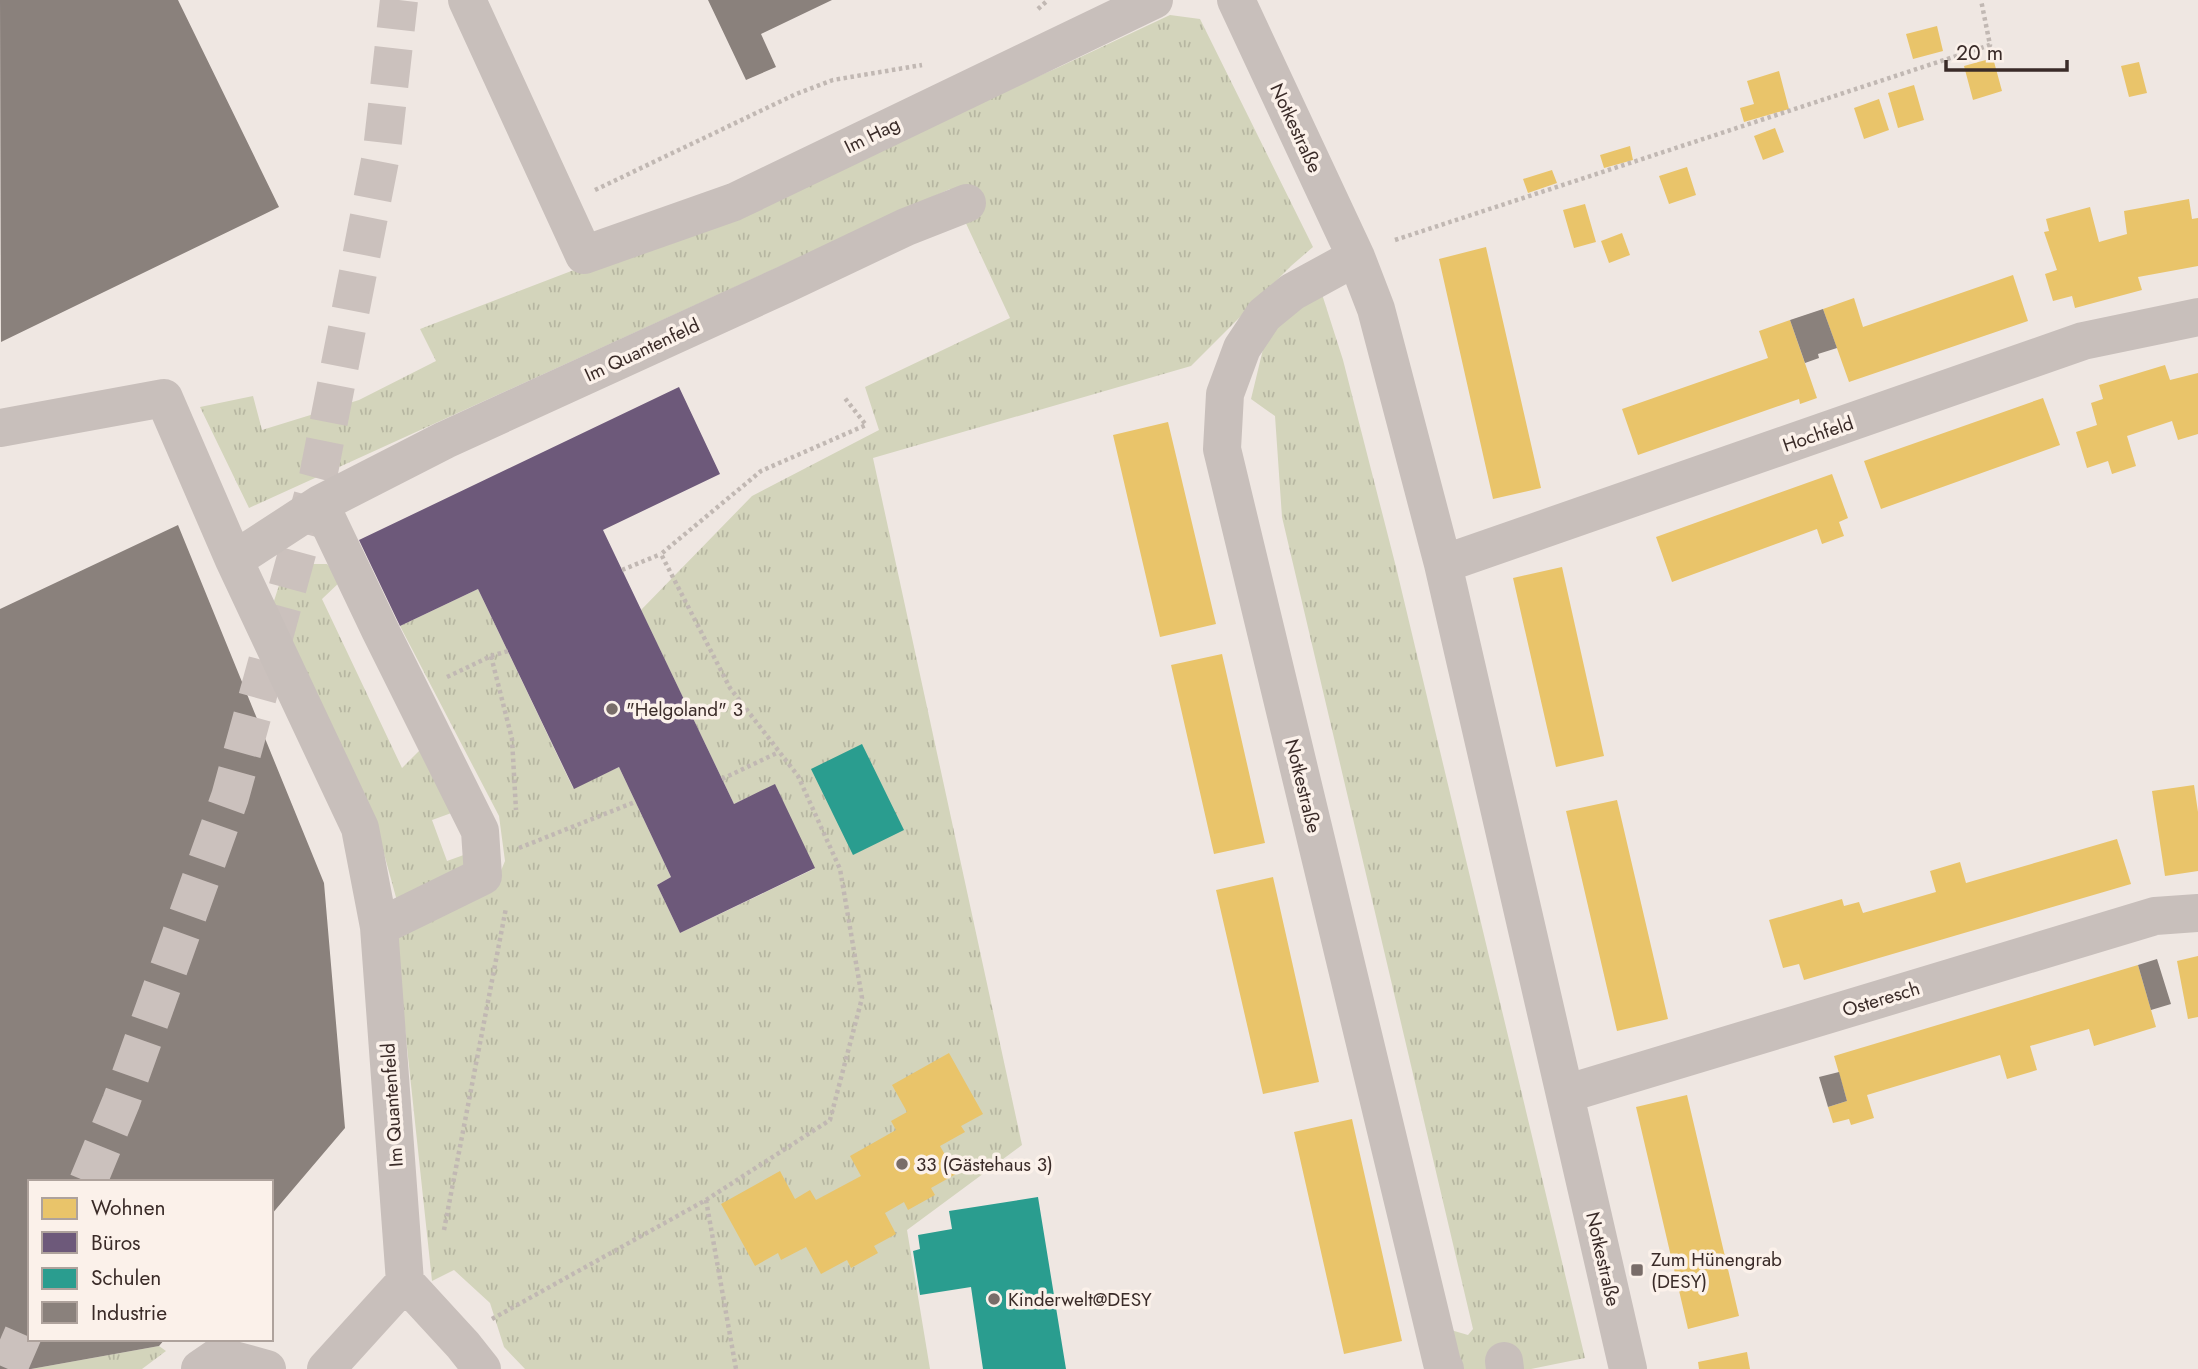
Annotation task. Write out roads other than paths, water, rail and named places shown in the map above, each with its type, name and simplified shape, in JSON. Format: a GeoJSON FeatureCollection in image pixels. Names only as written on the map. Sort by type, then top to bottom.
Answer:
{"type":"FeatureCollection","features":[{"type":"Feature","properties":{"kind":"street","name":"Im Hag"},"geometry":{"type":"LineString","coordinates":[[467,0],[583,255],[734,202],[1154,0]]}},
{"type":"Feature","properties":{"kind":"street","name":"Notkestraße"},"geometry":{"type":"LineString","coordinates":[[1236,0],[1356,257],[1376,309],[1443,564],[1565,1094],[1623,1368]]}},
{"type":"Feature","properties":{"kind":"street","name":"Im Quantenfeld"},"geometry":{"type":"LineString","coordinates":[[233,560],[320,505],[445,440],[906,227],[967,203]]}},
{"type":"Feature","properties":{"kind":"street","name":"Notkestraße"},"geometry":{"type":"LineString","coordinates":[[1356,257],[1292,292],[1264,315],[1242,348],[1225,394],[1222,449],[1445,1369]]}},
{"type":"Feature","properties":{"kind":"street","name":"Hochfeld"},"geometry":{"type":"LineString","coordinates":[[1443,564],[2083,341],[2198,317]]}},
{"type":"Feature","properties":{"kind":"street","name":"Im Quantenfeld"},"geometry":{"type":"LineString","coordinates":[[0,428],[164,398],[233,560],[360,828],[379,927],[405,1282]]}},
{"type":"Feature","properties":{"kind":"street"},"geometry":{"type":"LineString","coordinates":[[320,505],[480,831],[483,876],[379,927]]}},
{"type":"Feature","properties":{"kind":"street","name":"Osteresch"},"geometry":{"type":"LineString","coordinates":[[1565,1094],[2155,916],[2198,913]]}},
{"type":"Feature","properties":{"kind":"street"},"geometry":{"type":"LineString","coordinates":[[326,1369],[405,1282],[473,1357]]}},
{"type":"Feature","properties":{"kind":"street"},"geometry":{"type":"LineString","coordinates":[[210,1362],[267,1369]]}},
{"type":"Feature","properties":{"kind":"tunnel"},"geometry":{"type":"LineString","coordinates":[[89,1180],[121,1102],[230,797],[318,477],[382,150],[399,0]]}},
{"type":"Feature","properties":{"kind":"tunnel"},"geometry":{"type":"LineString","coordinates":[[8,1369],[28,1323]]}},
{"type":"Feature","properties":{"kind":"place","name":"\"Helgoland\" 3"},"geometry":{"type":"Point","coordinates":[612,709]}},
{"type":"Feature","properties":{"kind":"place","name":"33 (Gästehaus 3)"},"geometry":{"type":"Point","coordinates":[902,1164]}},
{"type":"Feature","properties":{"kind":"place","name":"Zum Hünengrab (DESY)"},"geometry":{"type":"Point","coordinates":[1637,1270]}},
{"type":"Feature","properties":{"kind":"place","name":"Kinderwelt@DESY"},"geometry":{"type":"Point","coordinates":[994,1299]}}]}
